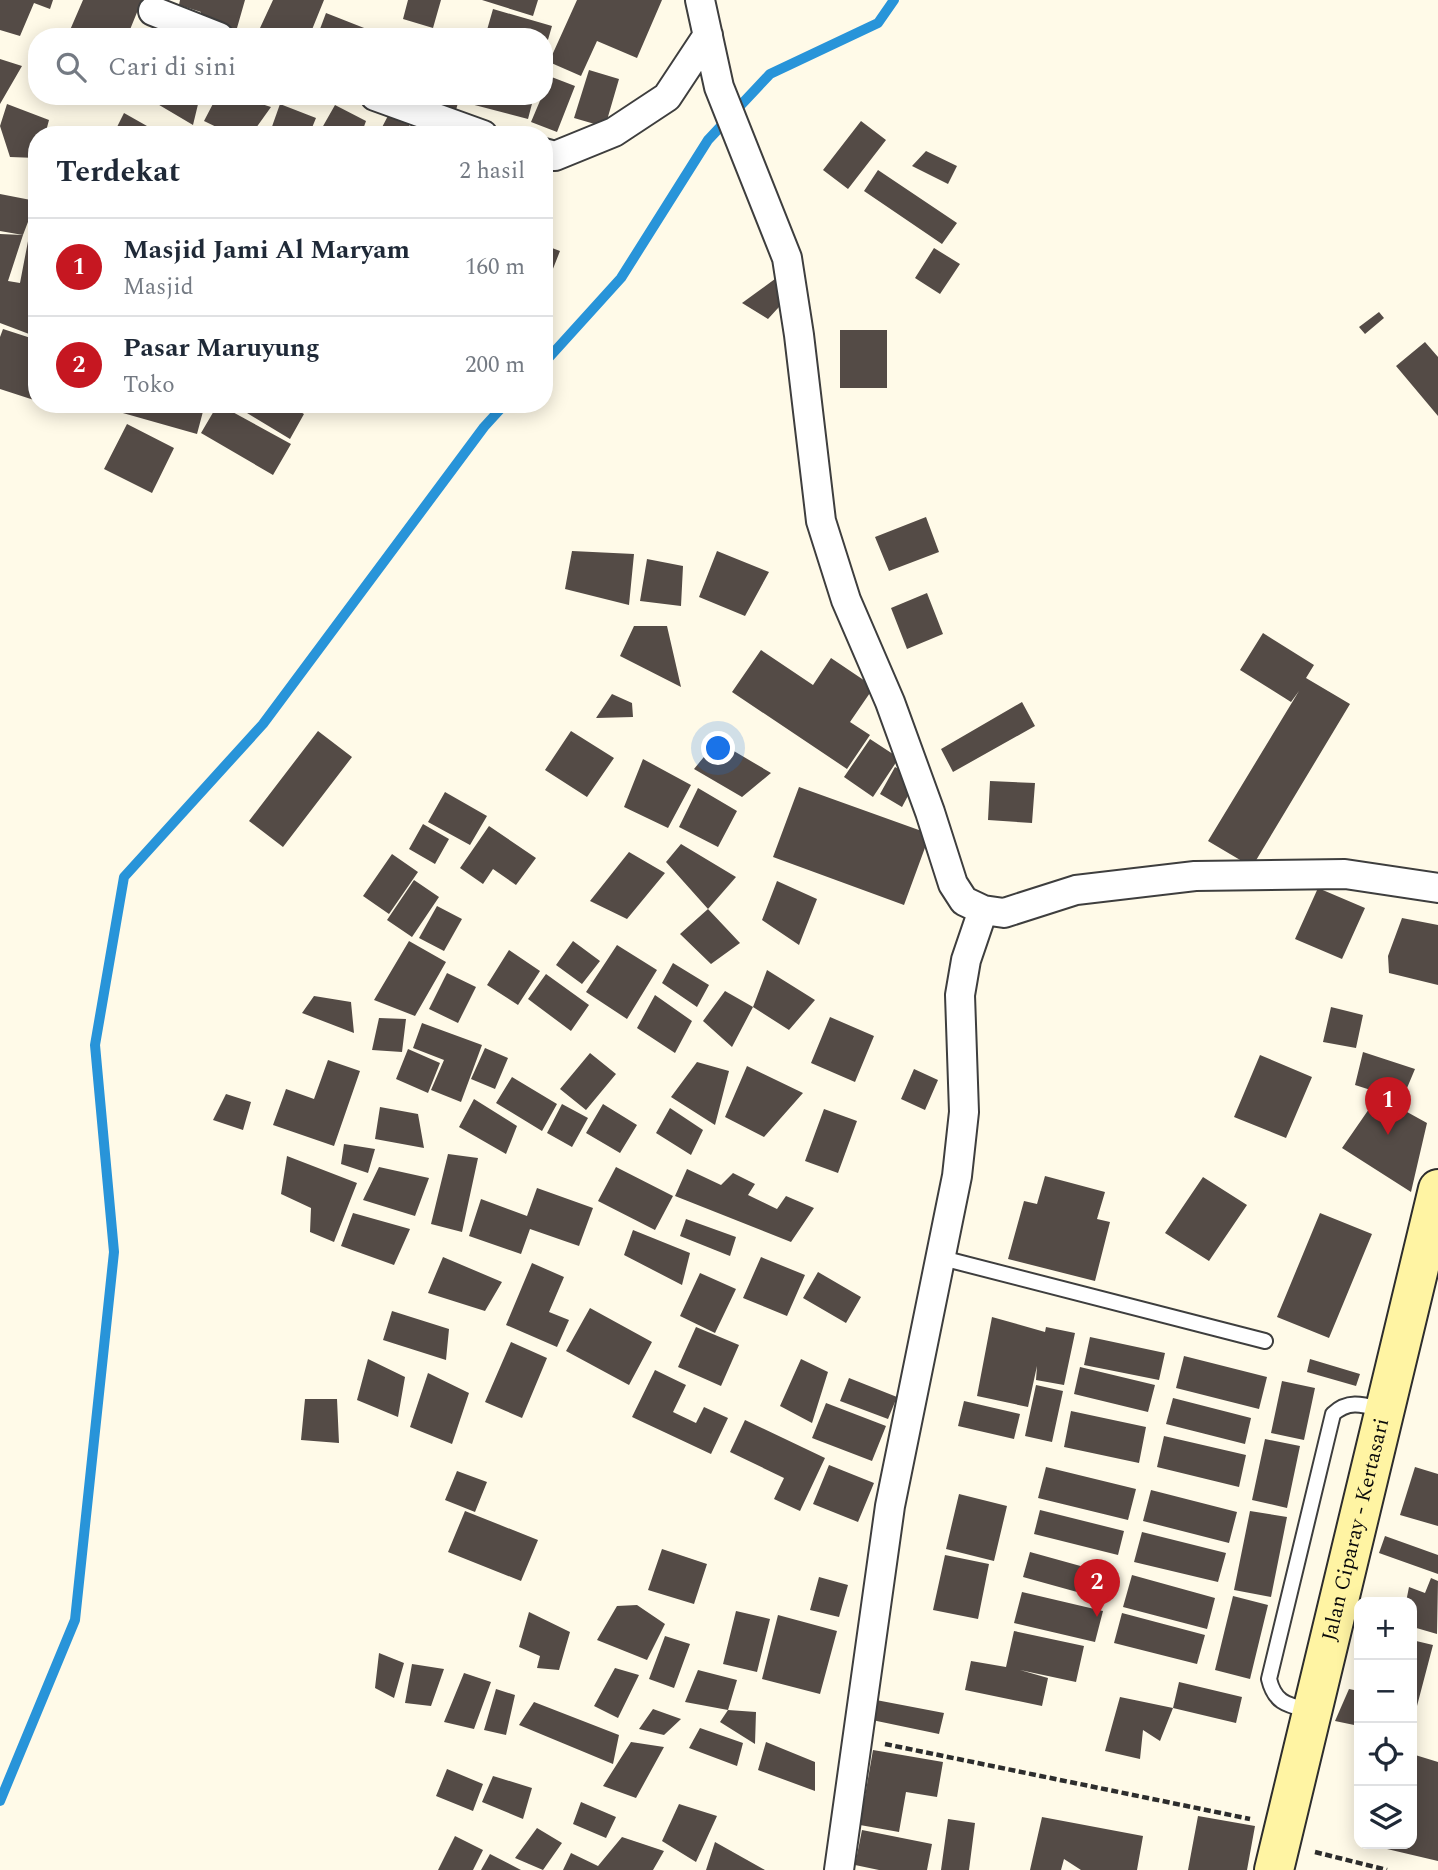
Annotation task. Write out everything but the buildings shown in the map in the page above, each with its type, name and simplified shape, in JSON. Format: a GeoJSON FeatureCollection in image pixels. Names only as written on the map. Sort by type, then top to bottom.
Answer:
{"type":"FeatureCollection","features":[{"type":"Feature","properties":{"kind":"main road","name":"Jalan Ciparay - Kertasari"},"geometry":{"type":"LineString","coordinates":[[1279,1846],[1438,1189]]}},
{"type":"Feature","properties":{"kind":"street"},"geometry":{"type":"LineString","coordinates":[[700,0],[719,87],[787,258],[825,534],[846,600],[890,702],[953,884],[964,901],[983,911],[1004,913],[1076,890],[1195,876],[1345,874],[1438,888]]}},
{"type":"Feature","properties":{"kind":"street"},"geometry":{"type":"LineString","coordinates":[[153,11],[196,28]]}},
{"type":"Feature","properties":{"kind":"street"},"geometry":{"type":"LineString","coordinates":[[553,155],[614,132],[667,97],[708,35]]}},
{"type":"Feature","properties":{"kind":"street"},"geometry":{"type":"LineString","coordinates":[[400,105],[457,126]]}},
{"type":"Feature","properties":{"kind":"street"},"geometry":{"type":"LineString","coordinates":[[839,1870],[890,1506],[957,1176],[964,1112],[960,995],[966,960],[983,911]]}},
{"type":"Feature","properties":{"kind":"lane"},"geometry":{"type":"LineString","coordinates":[[942,1258],[1265,1341]]}},
{"type":"Feature","properties":{"kind":"lane"},"geometry":{"type":"LineString","coordinates":[[1312,1711],[1281,1703],[1273,1695],[1269,1679],[1333,1414],[1342,1405],[1355,1404],[1385,1410]]}},
{"type":"Feature","properties":{"kind":"path"},"geometry":{"type":"LineString","coordinates":[[856,1738],[1175,1805],[1279,1846],[1387,1870]]}},
{"type":"Feature","properties":{"kind":"waterway"},"geometry":{"type":"LineString","coordinates":[[553,353],[621,278],[708,140],[770,74],[878,23],[894,0]]}},
{"type":"Feature","properties":{"kind":"waterway"},"geometry":{"type":"LineString","coordinates":[[0,1801],[75,1620],[114,1252],[95,1045],[124,877],[263,724],[497,413]]}},
{"type":"Feature","properties":{"kind":"place","name":"Masjid Jami Al Maryam"},"geometry":{"type":"Point","coordinates":[1388,1135]}},
{"type":"Feature","properties":{"kind":"place","name":"Pasar Maruyung"},"geometry":{"type":"Point","coordinates":[1097,1617]}}]}
